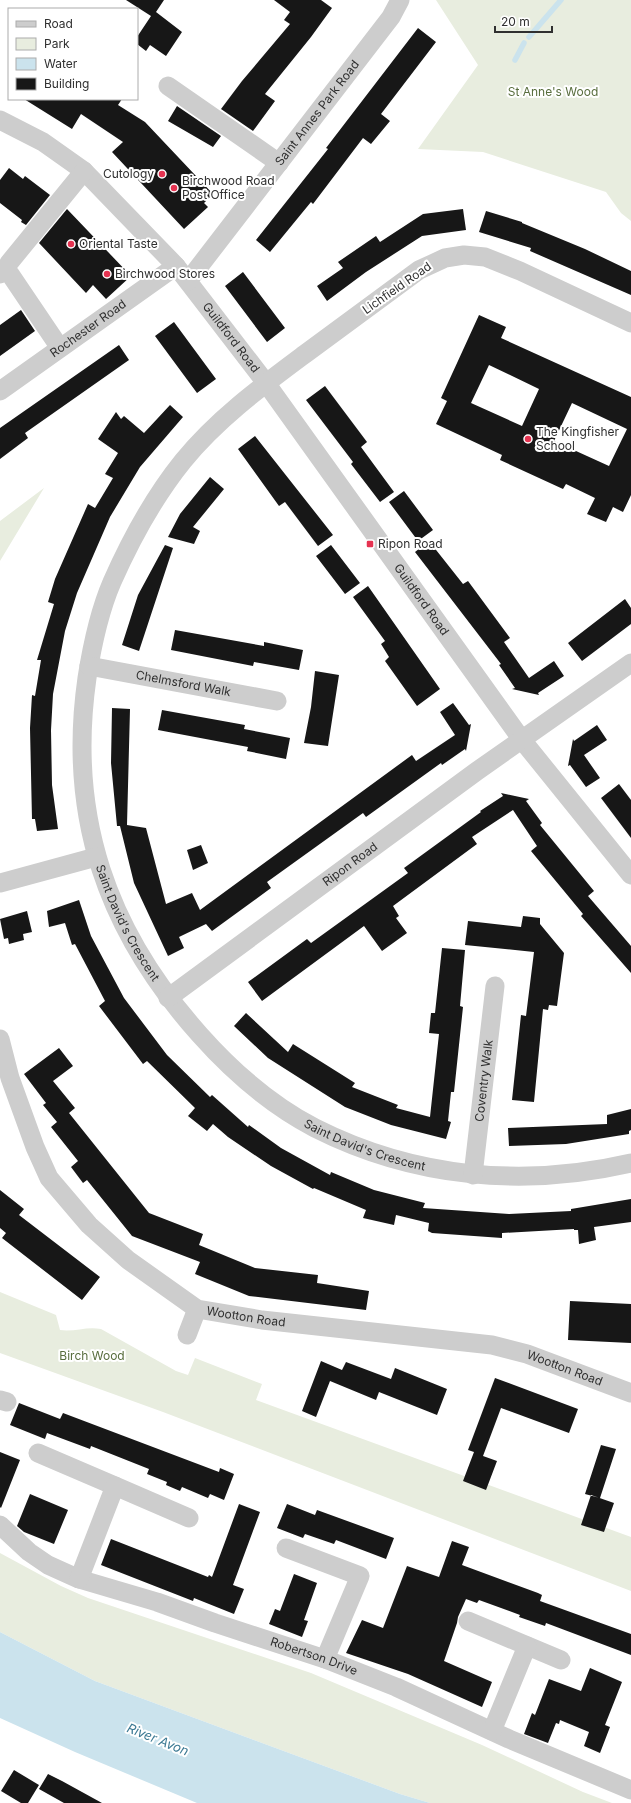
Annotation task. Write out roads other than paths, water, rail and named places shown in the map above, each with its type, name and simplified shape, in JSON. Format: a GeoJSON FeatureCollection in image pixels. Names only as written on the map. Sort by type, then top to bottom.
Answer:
{"type":"FeatureCollection","features":[{"type":"Feature","properties":{"kind":"street","name":"Saint Annes Park Road"},"geometry":{"type":"LineString","coordinates":[[188,281],[391,17],[400,0]]}},
{"type":"Feature","properties":{"kind":"street"},"geometry":{"type":"LineString","coordinates":[[168,86],[279,163]]}},
{"type":"Feature","properties":{"kind":"street","name":"Guildford Road"},"geometry":{"type":"LineString","coordinates":[[0,120],[43,142],[84,171],[176,266],[266,383],[522,740],[631,875]]}},
{"type":"Feature","properties":{"kind":"street"},"geometry":{"type":"LineString","coordinates":[[60,348],[10,274],[5,272],[4,269],[84,171]]}},
{"type":"Feature","properties":{"kind":"street","name":"Lichfield Road"},"geometry":{"type":"LineString","coordinates":[[266,383],[419,270],[436,261],[454,256],[485,258],[520,271],[631,323]]}},
{"type":"Feature","properties":{"kind":"street","name":"Rochester Road"},"geometry":{"type":"LineString","coordinates":[[0,390],[176,266]]}},
{"type":"Feature","properties":{"kind":"street","name":"Saint David's Crescent"},"geometry":{"type":"LineString","coordinates":[[266,383],[223,420],[186,457],[153,502],[129,546],[110,586],[97,630],[89,666],[82,727],[82,765],[85,798],[96,857],[110,897],[129,938],[168,998],[211,1047],[234,1070],[295,1116],[342,1140],[391,1159],[433,1169],[473,1175],[510,1177],[554,1175],[597,1170],[631,1163]]}},
{"type":"Feature","properties":{"kind":"street","name":"Ripon Road"},"geometry":{"type":"LineString","coordinates":[[168,998],[477,771],[631,663]]}},
{"type":"Feature","properties":{"kind":"street","name":"Chelmsford Walk"},"geometry":{"type":"LineString","coordinates":[[89,666],[277,701]]}},
{"type":"Feature","properties":{"kind":"street"},"geometry":{"type":"LineString","coordinates":[[0,883],[96,857]]}},
{"type":"Feature","properties":{"kind":"street","name":"Coventry Walk"},"geometry":{"type":"LineString","coordinates":[[473,1175],[495,986]]}},
{"type":"Feature","properties":{"kind":"street","name":"Wootton Road"},"geometry":{"type":"LineString","coordinates":[[0,1039],[10,1078],[35,1147],[49,1178],[89,1225],[128,1260],[197,1309],[260,1327],[492,1345],[527,1354],[631,1393]]}},
{"type":"Feature","properties":{"kind":"street"},"geometry":{"type":"LineString","coordinates":[[187,1335],[197,1309]]}},
{"type":"Feature","properties":{"kind":"street"},"geometry":{"type":"LineString","coordinates":[[38,1453],[189,1518]]}},
{"type":"Feature","properties":{"kind":"street"},"geometry":{"type":"LineString","coordinates":[[79,1579],[115,1486]]}},
{"type":"Feature","properties":{"kind":"street","name":"Robertson Drive"},"geometry":{"type":"LineString","coordinates":[[0,1525],[29,1552],[48,1565],[79,1579],[157,1602],[215,1624],[325,1659],[396,1687],[492,1731],[618,1786],[631,1790]]}},
{"type":"Feature","properties":{"kind":"street"},"geometry":{"type":"LineString","coordinates":[[286,1548],[360,1576],[325,1659]]}},
{"type":"Feature","properties":{"kind":"street"},"geometry":{"type":"LineString","coordinates":[[468,1621],[561,1660]]}},
{"type":"Feature","properties":{"kind":"street"},"geometry":{"type":"LineString","coordinates":[[492,1731],[527,1646]]}},
{"type":"Feature","properties":{"kind":"water","name":"River Avon"},"geometry":{"type":"Polygon","coordinates":[[[0,1632],[95,1681],[400,1794],[430,1803],[197,1803],[75,1752],[0,1718],[0,1632]]]}},
{"type":"Feature","properties":{"kind":"waterway"},"geometry":{"type":"LineString","coordinates":[[529,37],[561,0]]}},
{"type":"Feature","properties":{"kind":"waterway"},"geometry":{"type":"LineString","coordinates":[[515,60],[524,43]]}},
{"type":"Feature","properties":{"kind":"place","name":"Cutology"},"geometry":{"type":"Point","coordinates":[162,174]}},
{"type":"Feature","properties":{"kind":"place","name":"Birchwood Road Post Office"},"geometry":{"type":"Point","coordinates":[174,188]}},
{"type":"Feature","properties":{"kind":"place","name":"Oriental Taste"},"geometry":{"type":"Point","coordinates":[71,244]}},
{"type":"Feature","properties":{"kind":"place","name":"Birchwood Stores"},"geometry":{"type":"Point","coordinates":[107,274]}},
{"type":"Feature","properties":{"kind":"place","name":"The Kingfisher School"},"geometry":{"type":"Point","coordinates":[528,439]}},
{"type":"Feature","properties":{"kind":"place","name":"Ripon Road"},"geometry":{"type":"Point","coordinates":[370,544]}},
{"type":"Feature","properties":{"kind":"park label","name":"St Anne's Wood"},"geometry":{"type":"Point","coordinates":[553,92]}},
{"type":"Feature","properties":{"kind":"park label","name":"Birch Wood"},"geometry":{"type":"Point","coordinates":[92,1356]}}]}
